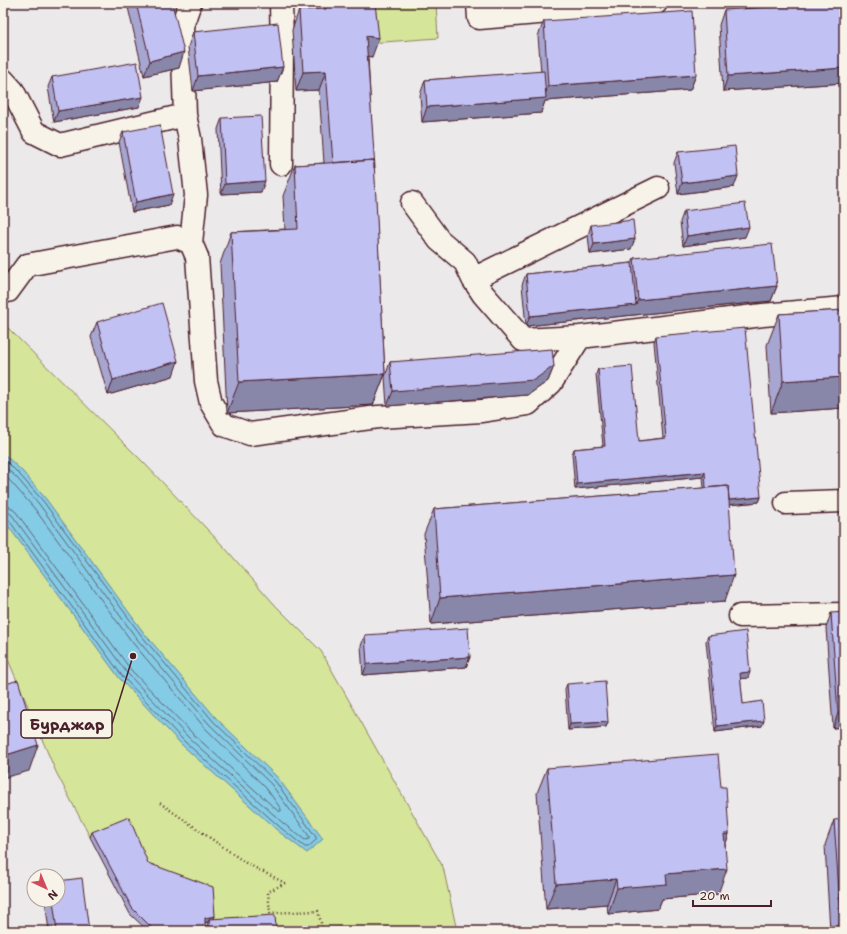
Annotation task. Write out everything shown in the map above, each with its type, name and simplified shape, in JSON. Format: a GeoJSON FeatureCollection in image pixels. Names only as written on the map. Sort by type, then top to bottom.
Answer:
{"type":"FeatureCollection","features":[{"type":"Feature","properties":{"kind":"lane"},"geometry":{"type":"LineString","coordinates":[[190,3],[182,26],[185,115],[190,139],[196,195],[191,243],[197,257],[206,381],[211,403],[224,425],[250,434],[378,417],[482,411],[528,404],[551,383],[580,337]]}},
{"type":"Feature","properties":{"kind":"lane"},"geometry":{"type":"LineString","coordinates":[[281,3],[281,164]]}},
{"type":"Feature","properties":{"kind":"lane"},"geometry":{"type":"LineString","coordinates":[[478,3],[479,18],[656,3]]}},
{"type":"Feature","properties":{"kind":"lane"},"geometry":{"type":"LineString","coordinates":[[3,80],[13,91],[34,132],[60,145],[185,115]]}},
{"type":"Feature","properties":{"kind":"lane"},"geometry":{"type":"LineString","coordinates":[[473,279],[658,188]]}},
{"type":"Feature","properties":{"kind":"lane"},"geometry":{"type":"LineString","coordinates":[[412,203],[439,240],[465,262],[473,279],[483,294],[523,340],[580,337],[762,315],[844,308]]}},
{"type":"Feature","properties":{"kind":"lane"},"geometry":{"type":"LineString","coordinates":[[8,291],[27,265],[177,237],[191,243]]}},
{"type":"Feature","properties":{"kind":"lane"},"geometry":{"type":"LineString","coordinates":[[786,503],[844,501]]}},
{"type":"Feature","properties":{"kind":"lane"},"geometry":{"type":"LineString","coordinates":[[740,616],[844,614]]}},
{"type":"Feature","properties":{"kind":"path"},"geometry":{"type":"LineString","coordinates":[[160,803],[246,863],[285,883],[268,892],[270,913],[318,911],[323,931]]}},
{"type":"Feature","properties":{"kind":"green space"},"geometry":{"type":"Polygon","coordinates":[[[367,3],[436,3],[438,38],[370,43],[367,3]]]}},
{"type":"Feature","properties":{"kind":"green space"},"geometry":{"type":"Polygon","coordinates":[[[3,323],[144,463],[225,548],[275,605],[321,651],[443,867],[457,931],[344,931],[340,927],[316,931],[285,931],[213,921],[90,837],[56,772],[3,648],[3,323]]]}},
{"type":"Feature","properties":{"kind":"water"},"geometry":{"type":"Polygon","coordinates":[[[3,453],[23,472],[46,499],[144,633],[216,718],[278,778],[323,839],[307,853],[278,831],[182,745],[120,679],[3,519],[3,453]]]}},
{"type":"Feature","properties":{"kind":"building"},"geometry":{"type":"Polygon","coordinates":[[[136,3],[172,3],[184,52],[150,61],[136,3]]]}},
{"type":"Feature","properties":{"kind":"building"},"geometry":{"type":"Polygon","coordinates":[[[325,3],[375,3],[379,38],[366,36],[375,168],[374,160],[333,163],[326,71],[303,72],[299,10],[326,9],[325,3]]]}},
{"type":"Feature","properties":{"kind":"building"},"geometry":{"type":"Polygon","coordinates":[[[844,3],[844,68],[728,76],[724,10],[844,3]]]}},
{"type":"Feature","properties":{"kind":"building"},"geometry":{"type":"Polygon","coordinates":[[[692,11],[696,75],[548,86],[544,21],[692,11]]]}},
{"type":"Feature","properties":{"kind":"building"},"geometry":{"type":"Polygon","coordinates":[[[278,23],[283,67],[198,76],[193,32],[278,23]]]}},
{"type":"Feature","properties":{"kind":"building"},"geometry":{"type":"Polygon","coordinates":[[[137,62],[143,97],[58,111],[52,77],[137,62]]]}},
{"type":"Feature","properties":{"kind":"building"},"geometry":{"type":"Polygon","coordinates":[[[544,71],[546,98],[427,107],[425,80],[544,71]]]}},
{"type":"Feature","properties":{"kind":"building"},"geometry":{"type":"Polygon","coordinates":[[[261,116],[265,181],[225,184],[222,118],[261,116]]]}},
{"type":"Feature","properties":{"kind":"building"},"geometry":{"type":"Polygon","coordinates":[[[160,125],[173,194],[136,202],[123,132],[160,125]]]}},
{"type":"Feature","properties":{"kind":"building"},"geometry":{"type":"Polygon","coordinates":[[[735,146],[738,176],[682,183],[678,152],[735,146]]]}},
{"type":"Feature","properties":{"kind":"building"},"geometry":{"type":"Polygon","coordinates":[[[374,160],[385,374],[239,382],[231,232],[298,229],[295,165],[374,160]]]}},
{"type":"Feature","properties":{"kind":"building"},"geometry":{"type":"Polygon","coordinates":[[[745,203],[749,227],[687,236],[684,211],[745,203]]]}},
{"type":"Feature","properties":{"kind":"building"},"geometry":{"type":"Polygon","coordinates":[[[633,220],[635,239],[594,244],[591,225],[633,220]]]}},
{"type":"Feature","properties":{"kind":"building"},"geometry":{"type":"Polygon","coordinates":[[[772,244],[777,286],[638,300],[634,258],[772,244]]]}},
{"type":"Feature","properties":{"kind":"building"},"geometry":{"type":"Polygon","coordinates":[[[632,263],[636,305],[530,316],[526,274],[632,263]]]}},
{"type":"Feature","properties":{"kind":"building"},"geometry":{"type":"Polygon","coordinates":[[[162,303],[178,361],[113,380],[97,322],[162,303]]]}},
{"type":"Feature","properties":{"kind":"building"},"geometry":{"type":"Polygon","coordinates":[[[844,310],[844,377],[783,381],[779,314],[844,310]]]}},
{"type":"Feature","properties":{"kind":"building"},"geometry":{"type":"Polygon","coordinates":[[[745,328],[761,497],[729,500],[728,486],[706,488],[705,472],[577,484],[574,449],[605,446],[598,369],[632,366],[639,441],[666,438],[656,336],[745,328]]]}},
{"type":"Feature","properties":{"kind":"building"},"geometry":{"type":"Polygon","coordinates":[[[552,349],[554,366],[534,380],[393,391],[390,362],[552,349]]]}},
{"type":"Feature","properties":{"kind":"building"},"geometry":{"type":"Polygon","coordinates":[[[728,486],[734,575],[440,598],[434,509],[728,486]]]}},
{"type":"Feature","properties":{"kind":"building"},"geometry":{"type":"Polygon","coordinates":[[[844,612],[844,712],[838,713],[831,613],[844,612]]]}},
{"type":"Feature","properties":{"kind":"building"},"geometry":{"type":"Polygon","coordinates":[[[468,628],[470,657],[367,664],[365,635],[468,628]]]}},
{"type":"Feature","properties":{"kind":"building"},"geometry":{"type":"Polygon","coordinates":[[[746,631],[750,672],[740,673],[743,704],[762,701],[764,721],[717,726],[708,636],[746,631]]]}},
{"type":"Feature","properties":{"kind":"building"},"geometry":{"type":"Polygon","coordinates":[[[18,680],[38,745],[3,756],[3,685],[18,680]]]}},
{"type":"Feature","properties":{"kind":"building"},"geometry":{"type":"Polygon","coordinates":[[[605,681],[608,722],[570,724],[567,684],[605,681]]]}},
{"type":"Feature","properties":{"kind":"building"},"geometry":{"type":"Polygon","coordinates":[[[718,754],[721,787],[726,787],[729,834],[724,834],[727,869],[666,874],[667,884],[617,888],[616,879],[556,884],[547,768],[718,754]]]}},
{"type":"Feature","properties":{"kind":"building"},"geometry":{"type":"Polygon","coordinates":[[[129,817],[148,863],[213,887],[215,916],[205,918],[205,931],[155,931],[132,908],[92,832],[129,817]]]}},
{"type":"Feature","properties":{"kind":"building"},"geometry":{"type":"Polygon","coordinates":[[[844,819],[844,920],[841,920],[834,820],[844,819]]]}},
{"type":"Feature","properties":{"kind":"building"},"geometry":{"type":"Polygon","coordinates":[[[82,878],[89,931],[57,931],[54,908],[66,908],[66,880],[82,878]]]}},
{"type":"Feature","properties":{"kind":"building"},"geometry":{"type":"Polygon","coordinates":[[[275,915],[276,928],[295,927],[295,931],[210,931],[209,919],[275,915]]]}},
{"type":"Feature","properties":{"kind":"place","name":"Бурджар"},"geometry":{"type":"Point","coordinates":[133,656]}}]}
